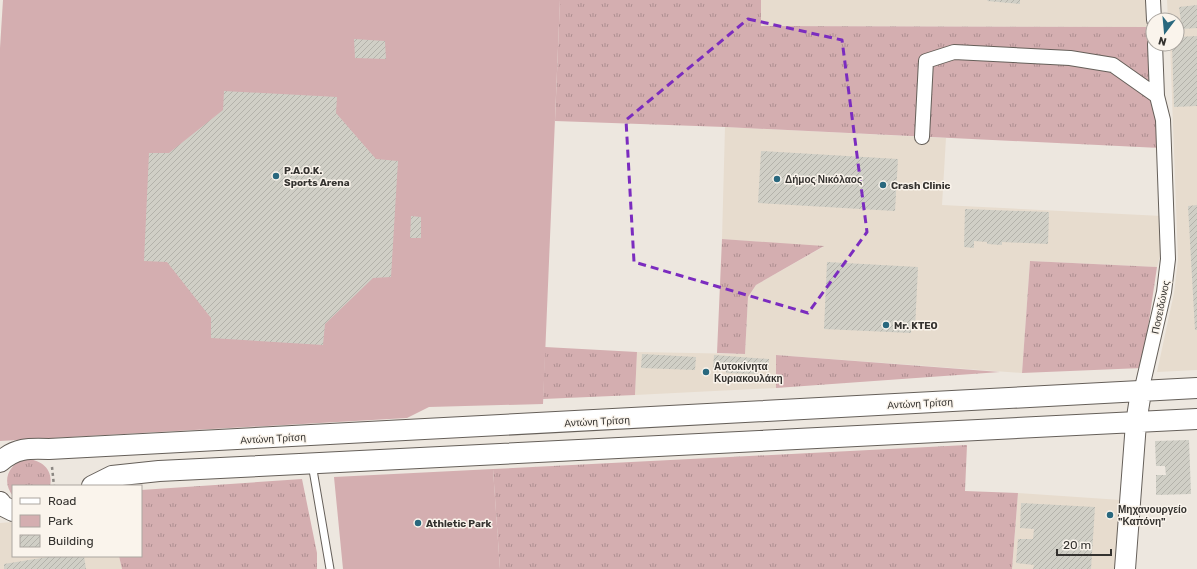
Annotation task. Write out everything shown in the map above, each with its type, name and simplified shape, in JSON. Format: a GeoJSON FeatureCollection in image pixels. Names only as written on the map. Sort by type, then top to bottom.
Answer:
{"type":"FeatureCollection","features":[{"type":"Feature","properties":{"kind":"street"},"geometry":{"type":"LineString","coordinates":[[1153,0],[1154,12]]}},
{"type":"Feature","properties":{"kind":"street"},"geometry":{"type":"LineString","coordinates":[[922,137],[926,61],[954,52],[1070,58],[1113,65],[1157,96]]}},
{"type":"Feature","properties":{"kind":"street","name":"Ποσειδώνος"},"geometry":{"type":"LineString","coordinates":[[1125,569],[1136,423],[1141,392],[1164,292],[1168,258],[1163,120],[1157,96],[1155,52]]}},
{"type":"Feature","properties":{"kind":"street","name":"Αντώνη Τρίτση"},"geometry":{"type":"LineString","coordinates":[[0,462],[6,457],[29,448],[49,449],[197,442],[1197,388]]}},
{"type":"Feature","properties":{"kind":"street"},"geometry":{"type":"LineString","coordinates":[[94,485],[112,476],[139,473],[1197,419]]}},
{"type":"Feature","properties":{"kind":"lane"},"geometry":{"type":"LineString","coordinates":[[312,464],[330,569]]}},
{"type":"Feature","properties":{"kind":"highlighted area"},"geometry":{"type":"Polygon","coordinates":[[[748,19],[842,40],[867,232],[808,313],[634,262],[626,120],[748,19]]]}},
{"type":"Feature","properties":{"kind":"shaded area"},"geometry":{"type":"Polygon","coordinates":[[[761,0],[1150,0],[1150,12],[1145,12],[1145,27],[760,26],[761,0]]]}},
{"type":"Feature","properties":{"kind":"shaded area"},"geometry":{"type":"Polygon","coordinates":[[[1167,0],[1197,0],[1197,370],[1157,372],[1174,293],[1178,260],[1170,52],[1185,52],[1185,12],[1168,12],[1167,0]]]}},
{"type":"Feature","properties":{"kind":"shaded area"},"geometry":{"type":"Polygon","coordinates":[[[725,127],[946,138],[942,205],[1162,216],[1163,246],[1157,267],[1030,261],[1022,373],[776,355],[776,388],[635,395],[637,352],[745,354],[748,297],[756,285],[823,247],[722,239],[725,127]]]}},
{"type":"Feature","properties":{"kind":"shaded area"},"geometry":{"type":"Polygon","coordinates":[[[1018,493],[1121,500],[1116,569],[1012,569],[1018,493]]]}},
{"type":"Feature","properties":{"kind":"shaded area"},"geometry":{"type":"Polygon","coordinates":[[[12,522],[12,557],[119,557],[122,569],[0,569],[0,523],[12,522]]]}},
{"type":"Feature","properties":{"kind":"green space","name":"P.A.O.K. Sports Arena"},"geometry":{"type":"Polygon","coordinates":[[[3,0],[560,0],[543,404],[429,407],[407,418],[0,441],[0,48],[3,0]]]}},
{"type":"Feature","properties":{"kind":"green space"},"geometry":{"type":"Polygon","coordinates":[[[560,0],[761,0],[761,26],[1145,27],[1145,52],[1152,52],[1153,98],[1160,148],[725,127],[555,121],[560,0]]]}},
{"type":"Feature","properties":{"kind":"green space"},"geometry":{"type":"Polygon","coordinates":[[[722,239],[824,246],[756,285],[748,297],[745,354],[717,353],[722,239]]]}},
{"type":"Feature","properties":{"kind":"green space"},"geometry":{"type":"Polygon","coordinates":[[[1030,261],[1157,267],[1142,368],[1022,373],[1030,261]]]}},
{"type":"Feature","properties":{"kind":"green space"},"geometry":{"type":"Polygon","coordinates":[[[545,347],[637,352],[635,395],[543,399],[545,347]]]}},
{"type":"Feature","properties":{"kind":"green space"},"geometry":{"type":"Polygon","coordinates":[[[776,355],[1000,372],[776,388],[776,355]]]}},
{"type":"Feature","properties":{"kind":"green space"},"geometry":{"type":"Polygon","coordinates":[[[967,445],[965,491],[1018,493],[1012,569],[500,569],[493,469],[967,445]]]}},
{"type":"Feature","properties":{"kind":"green space"},"geometry":{"type":"Polygon","coordinates":[[[23,459],[29,459],[40,462],[50,474],[50,485],[12,485],[12,494],[7,480],[13,466],[23,459]]]}},
{"type":"Feature","properties":{"kind":"green space","name":"Athletic Park"},"geometry":{"type":"Polygon","coordinates":[[[493,469],[500,569],[343,569],[334,477],[493,469]]]}},
{"type":"Feature","properties":{"kind":"green space"},"geometry":{"type":"Polygon","coordinates":[[[302,479],[317,553],[317,569],[122,569],[119,557],[142,557],[142,490],[302,479]]]}},
{"type":"Feature","properties":{"kind":"building"},"geometry":{"type":"Polygon","coordinates":[[[1020,0],[1020,4],[987,1],[1020,0]]]}},
{"type":"Feature","properties":{"kind":"building"},"geometry":{"type":"Polygon","coordinates":[[[1197,5],[1197,28],[1185,29],[1185,12],[1180,12],[1179,7],[1197,5]]]}},
{"type":"Feature","properties":{"kind":"building"},"geometry":{"type":"Polygon","coordinates":[[[1197,36],[1197,106],[1174,107],[1172,52],[1185,52],[1185,37],[1197,36]]]}},
{"type":"Feature","properties":{"kind":"building"},"geometry":{"type":"Polygon","coordinates":[[[354,39],[385,41],[386,59],[355,58],[354,39]]]}},
{"type":"Feature","properties":{"kind":"building"},"geometry":{"type":"Polygon","coordinates":[[[224,91],[337,97],[336,113],[376,159],[398,161],[391,277],[373,278],[325,324],[323,345],[211,338],[211,318],[167,262],[144,261],[149,153],[169,153],[223,110],[224,91]]]}},
{"type":"Feature","properties":{"kind":"building"},"geometry":{"type":"Polygon","coordinates":[[[761,151],[898,159],[895,211],[758,203],[761,151]]]}},
{"type":"Feature","properties":{"kind":"building"},"geometry":{"type":"Polygon","coordinates":[[[1197,205],[1197,330],[1195,330],[1188,206],[1197,205]]]}},
{"type":"Feature","properties":{"kind":"building"},"geometry":{"type":"Polygon","coordinates":[[[965,209],[1049,212],[1048,244],[1002,242],[1002,245],[974,241],[974,248],[964,247],[965,209]]]}},
{"type":"Feature","properties":{"kind":"building"},"geometry":{"type":"Polygon","coordinates":[[[411,216],[421,217],[421,238],[410,238],[411,216]]]}},
{"type":"Feature","properties":{"kind":"building"},"geometry":{"type":"Polygon","coordinates":[[[827,262],[918,267],[915,329],[911,329],[911,333],[824,329],[827,262]]]}},
{"type":"Feature","properties":{"kind":"building"},"geometry":{"type":"Polygon","coordinates":[[[642,354],[696,357],[695,370],[641,368],[642,354]]]}},
{"type":"Feature","properties":{"kind":"building"},"geometry":{"type":"Polygon","coordinates":[[[714,355],[769,359],[769,369],[759,368],[758,374],[726,373],[726,369],[713,369],[714,355]]]}},
{"type":"Feature","properties":{"kind":"building"},"geometry":{"type":"Polygon","coordinates":[[[1189,440],[1191,494],[1156,495],[1156,475],[1166,475],[1165,466],[1156,466],[1155,441],[1189,440]]]}},
{"type":"Feature","properties":{"kind":"building"},"geometry":{"type":"Polygon","coordinates":[[[1021,503],[1095,507],[1091,569],[1033,569],[1034,565],[1016,563],[1018,539],[1033,539],[1034,529],[1020,528],[1021,503]]]}},
{"type":"Feature","properties":{"kind":"building"},"geometry":{"type":"Polygon","coordinates":[[[48,557],[84,557],[86,569],[4,569],[4,564],[48,557]]]}},
{"type":"Feature","properties":{"kind":"place","name":"P.A.O.K. Sports Arena"},"geometry":{"type":"Point","coordinates":[276,176]}},
{"type":"Feature","properties":{"kind":"place","name":"Δήμος Νικόλαος"},"geometry":{"type":"Point","coordinates":[777,179]}},
{"type":"Feature","properties":{"kind":"place","name":"Crash Clinic"},"geometry":{"type":"Point","coordinates":[883,185]}},
{"type":"Feature","properties":{"kind":"place","name":"Mr. KTEO"},"geometry":{"type":"Point","coordinates":[886,325]}},
{"type":"Feature","properties":{"kind":"place","name":"Αυτοκίνητα Κυριακουλάκη"},"geometry":{"type":"Point","coordinates":[706,372]}},
{"type":"Feature","properties":{"kind":"place","name":"Μηχανουργείο \"Καπόνη\""},"geometry":{"type":"Point","coordinates":[1110,515]}},
{"type":"Feature","properties":{"kind":"place","name":"Athletic Park"},"geometry":{"type":"Point","coordinates":[418,523]}}]}
